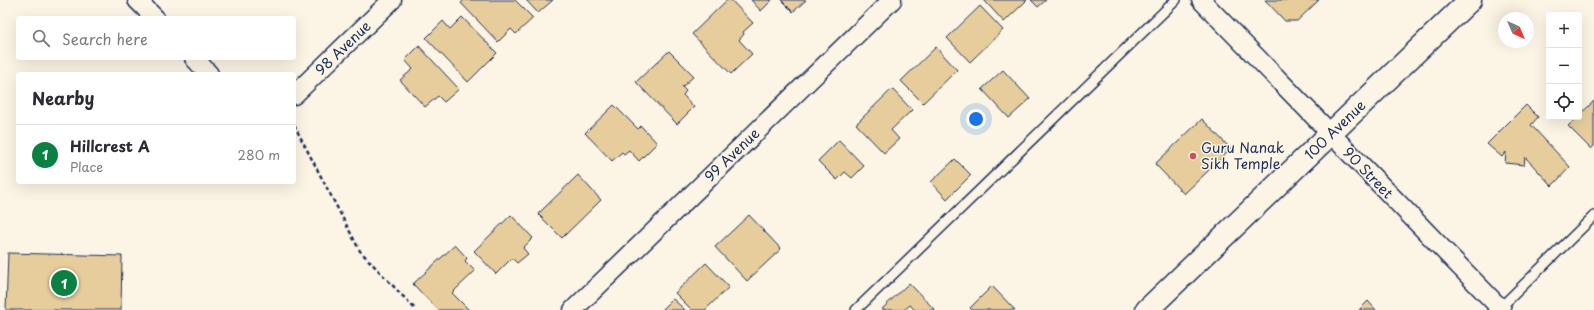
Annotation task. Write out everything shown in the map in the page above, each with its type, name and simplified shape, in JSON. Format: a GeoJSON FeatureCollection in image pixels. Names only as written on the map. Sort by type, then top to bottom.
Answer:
{"type":"FeatureCollection","features":[{"type":"Feature","properties":{"kind":"main road","name":"100 Avenue"},"geometry":{"type":"LineString","coordinates":[[1148,310],[1470,0]]}},
{"type":"Feature","properties":{"kind":"street"},"geometry":{"type":"LineString","coordinates":[[138,0],[153,16]]}},
{"type":"Feature","properties":{"kind":"street","name":"98 Avenue"},"geometry":{"type":"LineString","coordinates":[[296,93],[392,0]]}},
{"type":"Feature","properties":{"kind":"street","name":"99 Avenue"},"geometry":{"type":"LineString","coordinates":[[573,310],[892,0]]}},
{"type":"Feature","properties":{"kind":"street","name":"90 Street"},"geometry":{"type":"LineString","coordinates":[[1201,0],[1501,309]]}},
{"type":"Feature","properties":{"kind":"street"},"geometry":{"type":"LineString","coordinates":[[196,60],[207,72]]}},
{"type":"Feature","properties":{"kind":"lane"},"geometry":{"type":"LineString","coordinates":[[856,310],[1176,0]]}},
{"type":"Feature","properties":{"kind":"lane"},"geometry":{"type":"LineString","coordinates":[[1501,309],[1594,216]]}},
{"type":"Feature","properties":{"kind":"path"},"geometry":{"type":"LineString","coordinates":[[296,129],[360,251],[416,310]]}},
{"type":"Feature","properties":{"kind":"building"},"geometry":{"type":"Polygon","coordinates":[[[464,0],[515,0],[533,18],[516,34],[511,29],[498,42],[461,3],[464,0]]]}},
{"type":"Feature","properties":{"kind":"building"},"geometry":{"type":"Polygon","coordinates":[[[526,0],[553,0],[538,13],[526,0]]]}},
{"type":"Feature","properties":{"kind":"building"},"geometry":{"type":"Polygon","coordinates":[[[727,0],[731,0],[753,23],[743,32],[744,34],[739,40],[752,54],[731,74],[692,34],[727,0]]]}},
{"type":"Feature","properties":{"kind":"building"},"geometry":{"type":"Polygon","coordinates":[[[751,0],[772,0],[761,11],[751,0]]]}},
{"type":"Feature","properties":{"kind":"building"},"geometry":{"type":"Polygon","coordinates":[[[781,0],[806,0],[793,12],[781,0]]]}},
{"type":"Feature","properties":{"kind":"building"},"geometry":{"type":"Polygon","coordinates":[[[984,0],[1027,0],[1004,22],[984,0]]]}},
{"type":"Feature","properties":{"kind":"building"},"geometry":{"type":"Polygon","coordinates":[[[1031,0],[1046,0],[1038,7],[1031,0]]]}},
{"type":"Feature","properties":{"kind":"building"},"geometry":{"type":"Polygon","coordinates":[[[1265,0],[1319,0],[1297,21],[1285,21],[1265,0]]]}},
{"type":"Feature","properties":{"kind":"building"},"geometry":{"type":"Polygon","coordinates":[[[980,6],[1003,30],[970,62],[947,38],[980,6]]]}},
{"type":"Feature","properties":{"kind":"building"},"geometry":{"type":"Polygon","coordinates":[[[462,17],[497,53],[468,82],[426,38],[443,21],[450,29],[462,17]]]}},
{"type":"Feature","properties":{"kind":"building"},"geometry":{"type":"Polygon","coordinates":[[[419,46],[459,89],[444,102],[438,96],[425,107],[400,80],[413,69],[405,60],[419,46]]]}},
{"type":"Feature","properties":{"kind":"building"},"geometry":{"type":"Polygon","coordinates":[[[936,47],[957,70],[923,103],[901,81],[936,47]]]}},
{"type":"Feature","properties":{"kind":"building"},"geometry":{"type":"Polygon","coordinates":[[[669,51],[694,76],[682,87],[686,91],[683,95],[694,107],[677,124],[636,82],[669,51]]]}},
{"type":"Feature","properties":{"kind":"building"},"geometry":{"type":"Polygon","coordinates":[[[1003,70],[1030,99],[1009,118],[982,89],[1003,70]]]}},
{"type":"Feature","properties":{"kind":"building"},"geometry":{"type":"Polygon","coordinates":[[[892,89],[912,110],[891,130],[899,139],[884,153],[856,124],[892,89]]]}},
{"type":"Feature","properties":{"kind":"building"},"geometry":{"type":"Polygon","coordinates":[[[1594,101],[1594,146],[1591,149],[1568,126],[1574,120],[1582,120],[1582,113],[1594,101]]]}},
{"type":"Feature","properties":{"kind":"building"},"geometry":{"type":"Polygon","coordinates":[[[614,105],[638,129],[641,126],[657,143],[639,161],[629,150],[624,154],[622,152],[612,161],[585,133],[614,105]]]}},
{"type":"Feature","properties":{"kind":"building"},"geometry":{"type":"Polygon","coordinates":[[[1526,105],[1538,117],[1531,125],[1570,167],[1552,186],[1525,157],[1524,165],[1505,163],[1506,152],[1502,157],[1487,144],[1526,105]]]}},
{"type":"Feature","properties":{"kind":"building","name":"Guru Nanak Sikh Temple"},"geometry":{"type":"Polygon","coordinates":[[[1202,119],[1231,149],[1184,194],[1155,164],[1202,119]]]}},
{"type":"Feature","properties":{"kind":"building"},"geometry":{"type":"Polygon","coordinates":[[[839,140],[864,166],[852,178],[845,172],[837,180],[818,161],[839,140]]]}},
{"type":"Feature","properties":{"kind":"building"},"geometry":{"type":"Polygon","coordinates":[[[955,159],[971,175],[947,199],[931,182],[955,159]]]}},
{"type":"Feature","properties":{"kind":"building"},"geometry":{"type":"Polygon","coordinates":[[[578,175],[601,200],[562,238],[538,214],[578,175]]]}},
{"type":"Feature","properties":{"kind":"building"},"geometry":{"type":"Polygon","coordinates":[[[511,215],[533,238],[523,248],[528,254],[517,263],[512,258],[496,274],[474,251],[511,215]]]}},
{"type":"Feature","properties":{"kind":"building"},"geometry":{"type":"Polygon","coordinates":[[[749,215],[781,249],[747,281],[715,247],[749,215]]]}},
{"type":"Feature","properties":{"kind":"building"},"geometry":{"type":"Polygon","coordinates":[[[455,245],[467,258],[465,261],[475,271],[452,293],[469,310],[438,310],[413,284],[455,245]]]}},
{"type":"Feature","properties":{"kind":"building"},"geometry":{"type":"Polygon","coordinates":[[[8,253],[122,256],[121,310],[6,310],[8,253]]]}},
{"type":"Feature","properties":{"kind":"building"},"geometry":{"type":"Polygon","coordinates":[[[706,263],[729,287],[705,310],[692,310],[675,293],[706,263]]]}},
{"type":"Feature","properties":{"kind":"building"},"geometry":{"type":"Polygon","coordinates":[[[909,283],[935,310],[915,310],[910,305],[904,310],[881,310],[909,283]]]}},
{"type":"Feature","properties":{"kind":"building"},"geometry":{"type":"Polygon","coordinates":[[[992,286],[1015,310],[972,310],[970,308],[992,286]]]}},
{"type":"Feature","properties":{"kind":"building"},"geometry":{"type":"Polygon","coordinates":[[[673,299],[685,310],[662,310],[673,299]]]}},
{"type":"Feature","properties":{"kind":"building"},"geometry":{"type":"Polygon","coordinates":[[[1368,301],[1376,310],[1359,310],[1368,301]]]}},
{"type":"Feature","properties":{"kind":"place","name":"Guru Nanak Sikh Temple"},"geometry":{"type":"Point","coordinates":[1193,156]}},
{"type":"Feature","properties":{"kind":"place","name":"Hillcrest A"},"geometry":{"type":"Point","coordinates":[64,283]}}]}
